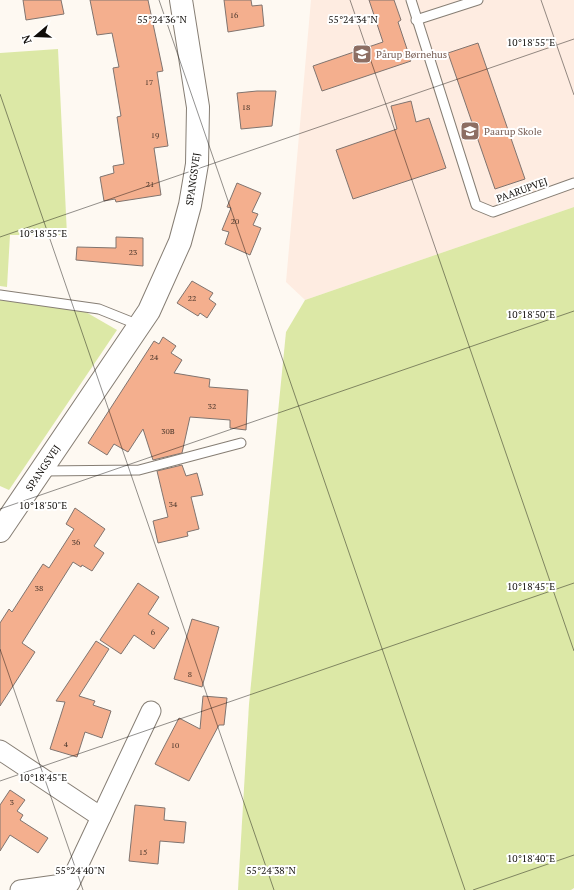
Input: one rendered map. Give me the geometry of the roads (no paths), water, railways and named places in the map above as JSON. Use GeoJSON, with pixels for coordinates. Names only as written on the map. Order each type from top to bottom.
{"type":"FeatureCollection","features":[{"type":"Feature","properties":{"kind":"street","name":"SPANGSVEJ"},"geometry":{"type":"LineString","coordinates":[[0,531],[156,298],[180,242],[190,204],[197,164],[198,108],[181,0]]}},
{"type":"Feature","properties":{"kind":"street"},"geometry":{"type":"LineString","coordinates":[[20,890],[70,883],[151,711]]}},
{"type":"Feature","properties":{"kind":"street"},"geometry":{"type":"LineString","coordinates":[[0,750],[101,817]]}},
{"type":"Feature","properties":{"kind":"lane","name":"PAARUPVEJ"},"geometry":{"type":"LineString","coordinates":[[411,0],[416,20],[476,205],[493,212],[574,183]]}},
{"type":"Feature","properties":{"kind":"lane"},"geometry":{"type":"LineString","coordinates":[[416,20],[478,0]]}},
{"type":"Feature","properties":{"kind":"lane"},"geometry":{"type":"LineString","coordinates":[[0,294],[100,310],[139,325]]}},
{"type":"Feature","properties":{"kind":"lane"},"geometry":{"type":"LineString","coordinates":[[41,471],[139,470],[241,443]]}},
{"type":"Feature","properties":{"kind":"place","name":"Pårup Børnehus"},"geometry":{"type":"Point","coordinates":[362,54]}},
{"type":"Feature","properties":{"kind":"place","name":"Paarup Skole"},"geometry":{"type":"Point","coordinates":[470,131]}}]}
